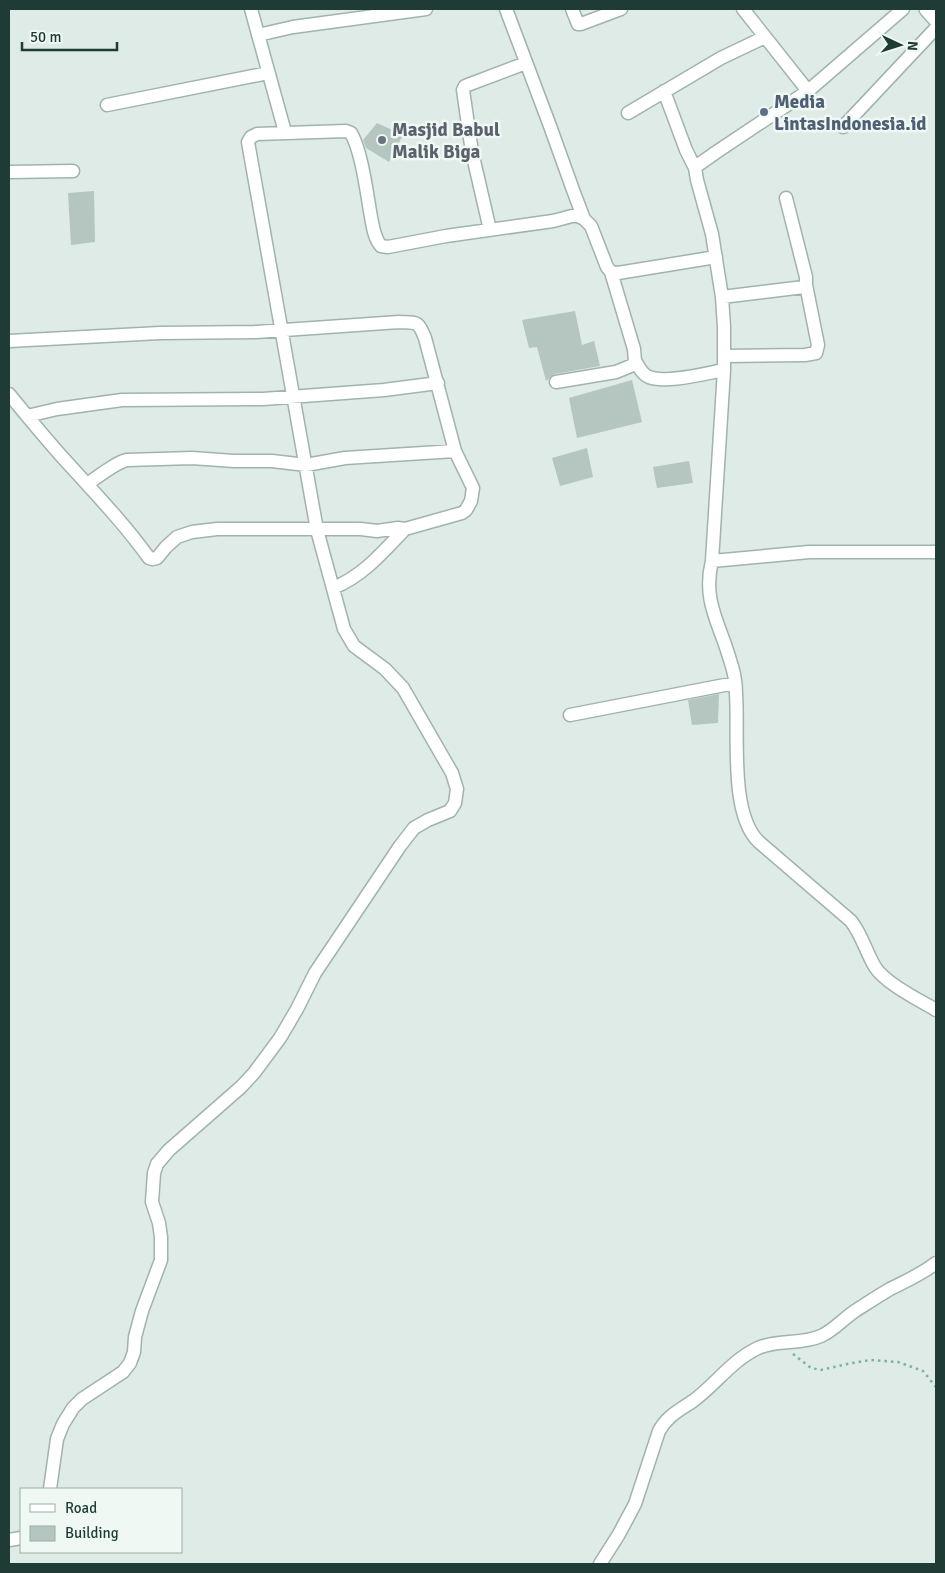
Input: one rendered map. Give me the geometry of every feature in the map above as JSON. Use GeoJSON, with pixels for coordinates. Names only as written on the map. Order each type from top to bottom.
{"type":"FeatureCollection","features":[{"type":"Feature","properties":{"kind":"main road"},"geometry":{"type":"LineString","coordinates":[[927,9],[936,19]]}},
{"type":"Feature","properties":{"kind":"street"},"geometry":{"type":"LineString","coordinates":[[251,9],[285,132]]}},
{"type":"Feature","properties":{"kind":"street"},"geometry":{"type":"LineString","coordinates":[[258,35],[294,27],[426,9]]}},
{"type":"Feature","properties":{"kind":"street"},"geometry":{"type":"LineString","coordinates":[[506,9],[584,219]]}},
{"type":"Feature","properties":{"kind":"street"},"geometry":{"type":"LineString","coordinates":[[572,9],[578,24],[581,24],[621,9]]}},
{"type":"Feature","properties":{"kind":"street"},"geometry":{"type":"LineString","coordinates":[[743,9],[808,91]]}},
{"type":"Feature","properties":{"kind":"street"},"geometry":{"type":"LineString","coordinates":[[695,168],[808,91],[903,9]]}},
{"type":"Feature","properties":{"kind":"street"},"geometry":{"type":"LineString","coordinates":[[843,127],[936,28]]}},
{"type":"Feature","properties":{"kind":"street"},"geometry":{"type":"LineString","coordinates":[[628,113],[721,58],[765,37]]}},
{"type":"Feature","properties":{"kind":"street"},"geometry":{"type":"LineString","coordinates":[[490,230],[472,152],[463,90],[465,86],[526,63]]}},
{"type":"Feature","properties":{"kind":"street"},"geometry":{"type":"LineString","coordinates":[[107,105],[268,73]]}},
{"type":"Feature","properties":{"kind":"street"},"geometry":{"type":"LineString","coordinates":[[664,91],[686,150],[695,168],[712,234],[722,297],[724,370],[712,561],[708,591],[712,609],[730,660],[735,683],[738,779],[742,806],[752,832],[759,842],[851,921],[859,932],[876,968],[884,977],[936,1010]]}},
{"type":"Feature","properties":{"kind":"street"},"geometry":{"type":"LineString","coordinates":[[50,1488],[57,1439],[63,1424],[73,1408],[82,1399],[123,1372],[130,1363],[134,1352],[142,1311],[161,1260],[159,1223],[152,1202],[154,1173],[157,1164],[169,1150],[241,1087],[254,1073],[280,1038],[315,974],[400,846],[414,828],[447,813],[454,807],[457,790],[452,773],[403,688],[385,669],[354,646],[344,629],[317,530],[248,142],[251,137],[257,134],[285,132],[346,131],[351,133],[360,162],[372,226],[377,242],[381,246],[388,247],[578,216],[591,226],[607,267],[611,272],[630,333],[635,361],[646,376],[655,379],[678,378],[724,370]]}},
{"type":"Feature","properties":{"kind":"street"},"geometry":{"type":"LineString","coordinates":[[9,172],[73,171]]}},
{"type":"Feature","properties":{"kind":"street"},"geometry":{"type":"LineString","coordinates":[[724,356],[805,356],[816,352],[818,346],[806,285],[806,276],[786,198]]}},
{"type":"Feature","properties":{"kind":"street"},"geometry":{"type":"LineString","coordinates":[[611,272],[716,257]]}},
{"type":"Feature","properties":{"kind":"street"},"geometry":{"type":"LineString","coordinates":[[722,297],[804,288],[806,285]]}},
{"type":"Feature","properties":{"kind":"street"},"geometry":{"type":"LineString","coordinates":[[9,341],[160,333],[281,331],[399,322],[417,323],[425,338],[455,451],[473,488],[472,497],[468,507],[462,513],[405,528],[377,531],[217,529],[192,532],[177,537],[166,546],[157,558],[152,559],[149,558],[135,538],[9,394]]}},
{"type":"Feature","properties":{"kind":"street"},"geometry":{"type":"LineString","coordinates":[[556,382],[616,372],[633,365],[635,361]]}},
{"type":"Feature","properties":{"kind":"street"},"geometry":{"type":"LineString","coordinates":[[28,416],[57,409],[122,400],[262,399],[384,390],[438,383]]}},
{"type":"Feature","properties":{"kind":"street"},"geometry":{"type":"LineString","coordinates":[[87,484],[122,461],[127,460],[192,458],[234,462],[272,461],[306,465],[345,458],[455,451]]}},
{"type":"Feature","properties":{"kind":"street"},"geometry":{"type":"LineString","coordinates":[[333,588],[344,584],[368,568],[405,528]]}},
{"type":"Feature","properties":{"kind":"street"},"geometry":{"type":"LineString","coordinates":[[712,561],[809,552],[936,552]]}},
{"type":"Feature","properties":{"kind":"street"},"geometry":{"type":"LineString","coordinates":[[570,716],[735,683]]}},
{"type":"Feature","properties":{"kind":"street"},"geometry":{"type":"LineString","coordinates":[[600,1564],[635,1504],[659,1431],[664,1422],[693,1401],[757,1348],[771,1344],[804,1341],[821,1336],[853,1312],[889,1290],[921,1274],[936,1263]]}},
{"type":"Feature","properties":{"kind":"path"},"geometry":{"type":"LineString","coordinates":[[771,1344],[794,1354],[811,1368],[821,1370],[870,1360],[898,1362],[923,1371],[936,1387]]}},
{"type":"Feature","properties":{"kind":"building","name":"Masjid Babul Malik Biga"},"geometry":{"type":"Polygon","coordinates":[[[377,123],[403,135],[389,162],[366,148],[363,140],[377,123]]]}},
{"type":"Feature","properties":{"kind":"building"},"geometry":{"type":"Polygon","coordinates":[[[94,191],[95,242],[71,245],[68,193],[94,191]]]}},
{"type":"Feature","properties":{"kind":"building"},"geometry":{"type":"Polygon","coordinates":[[[575,311],[582,345],[594,341],[600,366],[555,374],[546,381],[537,347],[529,348],[522,320],[575,311]]]}},
{"type":"Feature","properties":{"kind":"building"},"geometry":{"type":"Polygon","coordinates":[[[632,380],[642,422],[577,438],[569,398],[632,380]]]}},
{"type":"Feature","properties":{"kind":"building"},"geometry":{"type":"Polygon","coordinates":[[[587,448],[593,477],[560,486],[552,458],[587,448]]]}},
{"type":"Feature","properties":{"kind":"building"},"geometry":{"type":"Polygon","coordinates":[[[689,461],[693,483],[657,488],[653,467],[689,461]]]}},
{"type":"Feature","properties":{"kind":"building"},"geometry":{"type":"Polygon","coordinates":[[[719,694],[718,723],[692,725],[688,700],[719,694]]]}},
{"type":"Feature","properties":{"kind":"place","name":"Media LintasIndonesia.id"},"geometry":{"type":"Point","coordinates":[764,112]}},
{"type":"Feature","properties":{"kind":"place","name":"Masjid Babul Malik Biga"},"geometry":{"type":"Point","coordinates":[382,140]}}]}
